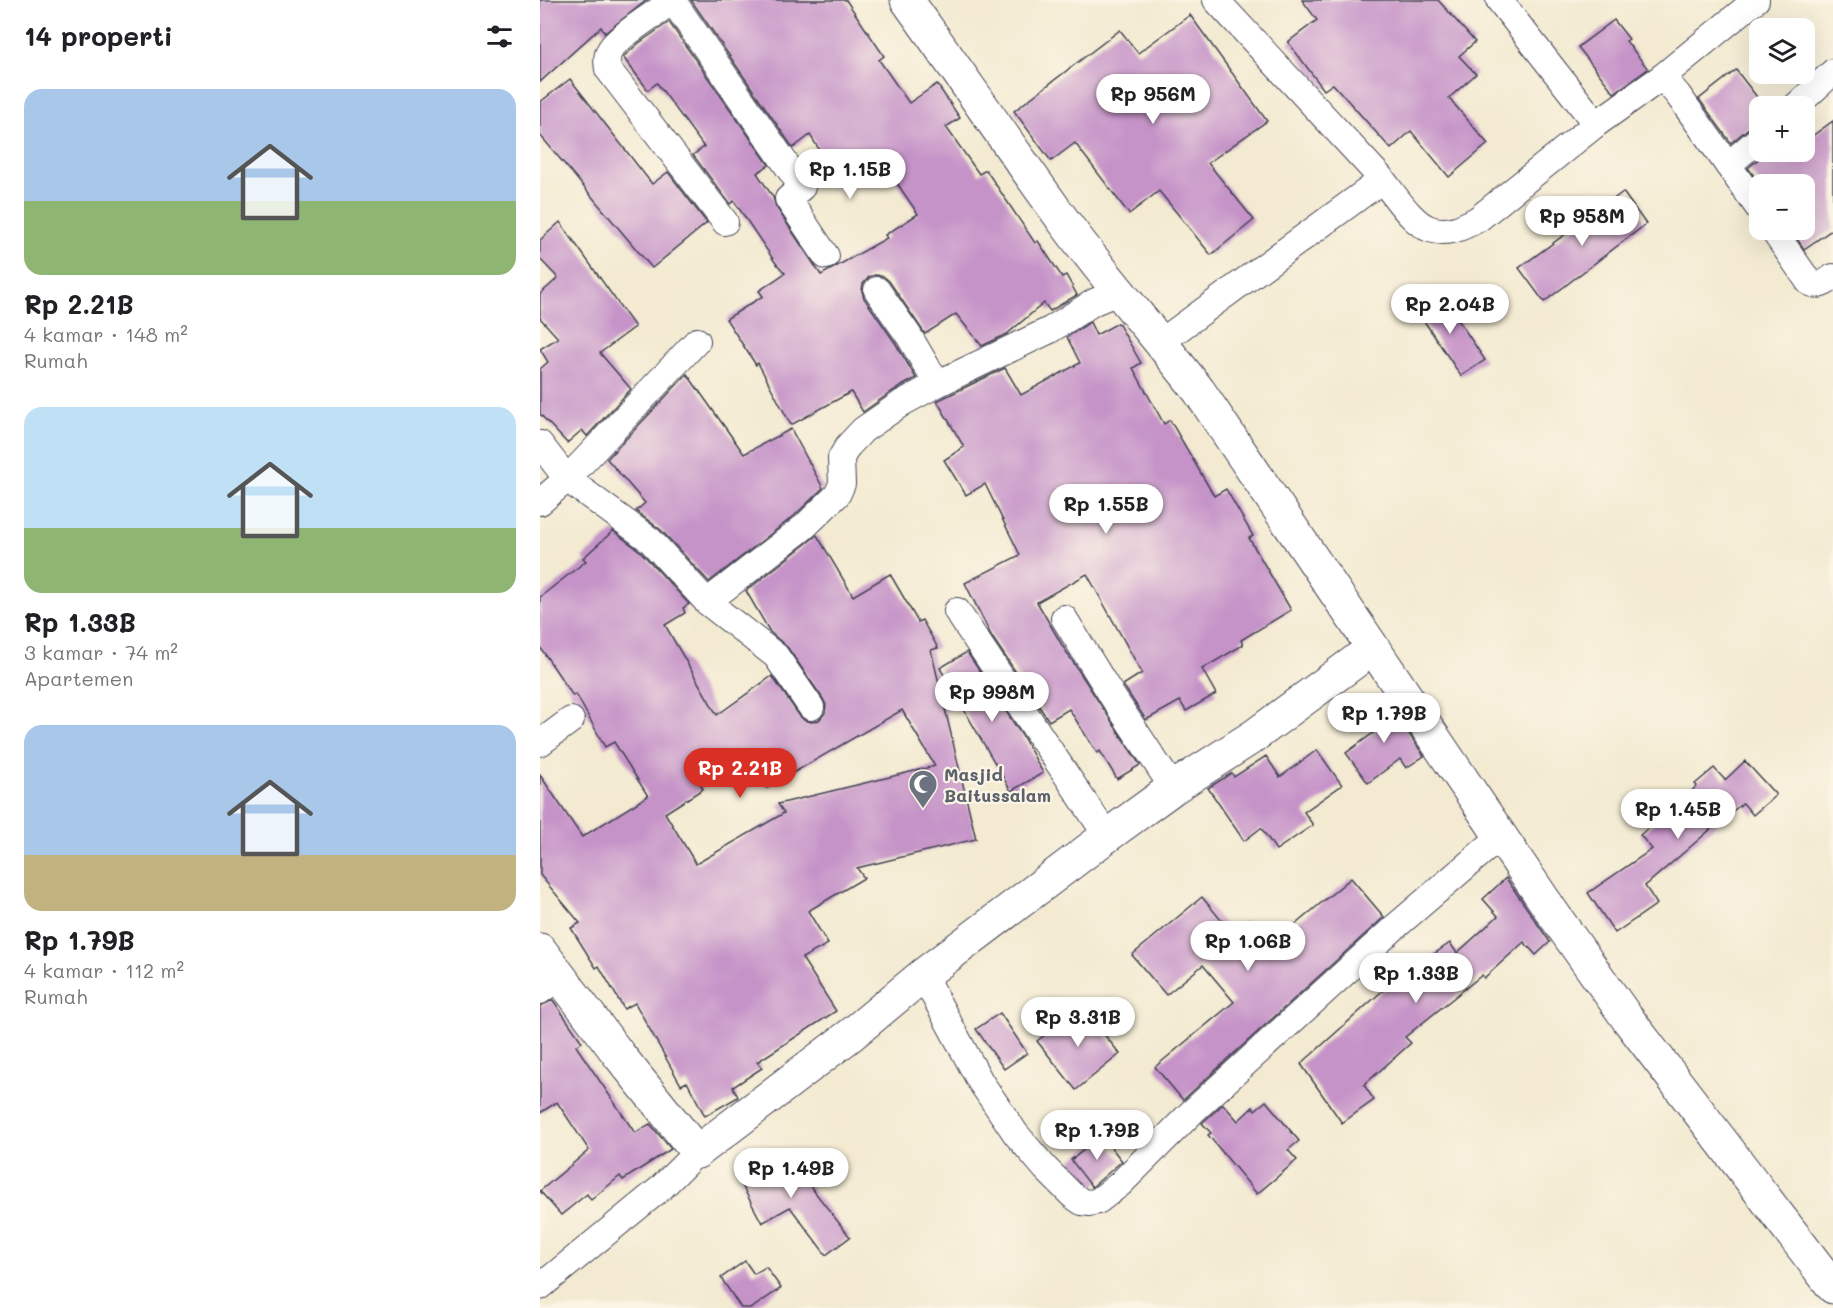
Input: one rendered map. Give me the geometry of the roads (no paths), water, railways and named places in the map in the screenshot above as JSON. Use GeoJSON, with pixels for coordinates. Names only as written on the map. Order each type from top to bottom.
{"type":"FeatureCollection","features":[{"type":"Feature","properties":{"kind":"street"},"geometry":{"type":"LineString","coordinates":[[725,222],[608,69],[610,49],[674,0],[802,187],[788,199],[826,256]]}},
{"type":"Feature","properties":{"kind":"street"},"geometry":{"type":"LineString","coordinates":[[907,0],[1066,224],[1199,391],[1372,649],[1627,1018],[1833,1287]]}},
{"type":"Feature","properties":{"kind":"street"},"geometry":{"type":"LineString","coordinates":[[1216,0],[1422,225],[1430,230],[1443,231],[1461,228],[1478,219],[1596,124],[1662,77],[1756,0]]}},
{"type":"Feature","properties":{"kind":"street"},"geometry":{"type":"LineString","coordinates":[[1499,0],[1596,124]]}},
{"type":"Feature","properties":{"kind":"street"},"geometry":{"type":"LineString","coordinates":[[1807,96],[1833,72]]}},
{"type":"Feature","properties":{"kind":"street"},"geometry":{"type":"LineString","coordinates":[[1662,77],[1678,95],[1749,195]]}},
{"type":"Feature","properties":{"kind":"street"},"geometry":{"type":"LineString","coordinates":[[1728,165],[1749,147]]}},
{"type":"Feature","properties":{"kind":"street"},"geometry":{"type":"LineString","coordinates":[[1161,342],[1382,180]]}},
{"type":"Feature","properties":{"kind":"street"},"geometry":{"type":"LineString","coordinates":[[1780,240],[1809,282],[1815,286],[1833,277]]}},
{"type":"Feature","properties":{"kind":"street"},"geometry":{"type":"LineString","coordinates":[[877,290],[909,336],[937,384]]}},
{"type":"Feature","properties":{"kind":"street"},"geometry":{"type":"LineString","coordinates":[[707,602],[804,526],[837,495],[842,484],[842,458],[848,446],[863,430],[902,403],[937,384],[1050,330],[1094,302],[1118,292]]}},
{"type":"Feature","properties":{"kind":"street"},"geometry":{"type":"LineString","coordinates":[[540,502],[567,479],[697,341]]}},
{"type":"Feature","properties":{"kind":"street"},"geometry":{"type":"LineString","coordinates":[[540,444],[567,479],[650,540],[707,602],[776,656],[812,707]]}},
{"type":"Feature","properties":{"kind":"street"},"geometry":{"type":"LineString","coordinates":[[957,611],[1107,836]]}},
{"type":"Feature","properties":{"kind":"street"},"geometry":{"type":"LineString","coordinates":[[1064,618],[1173,788]]}},
{"type":"Feature","properties":{"kind":"street"},"geometry":{"type":"LineString","coordinates":[[540,1287],[661,1188],[697,1152],[852,1034],[924,975],[1107,836],[1173,788],[1254,736],[1372,649]]}},
{"type":"Feature","properties":{"kind":"street"},"geometry":{"type":"LineString","coordinates":[[540,743],[571,720]]}},
{"type":"Feature","properties":{"kind":"street"},"geometry":{"type":"LineString","coordinates":[[924,975],[980,1081],[1016,1134],[1072,1195],[1082,1202],[1098,1201],[1120,1184],[1193,1111],[1386,935],[1501,836]]}},
{"type":"Feature","properties":{"kind":"street"},"geometry":{"type":"LineString","coordinates":[[540,950],[549,984],[697,1152]]}},
{"type":"Feature","properties":{"kind":"place","name":"Masjid Baitussalam"},"geometry":{"type":"Point","coordinates":[923,810]}}]}
